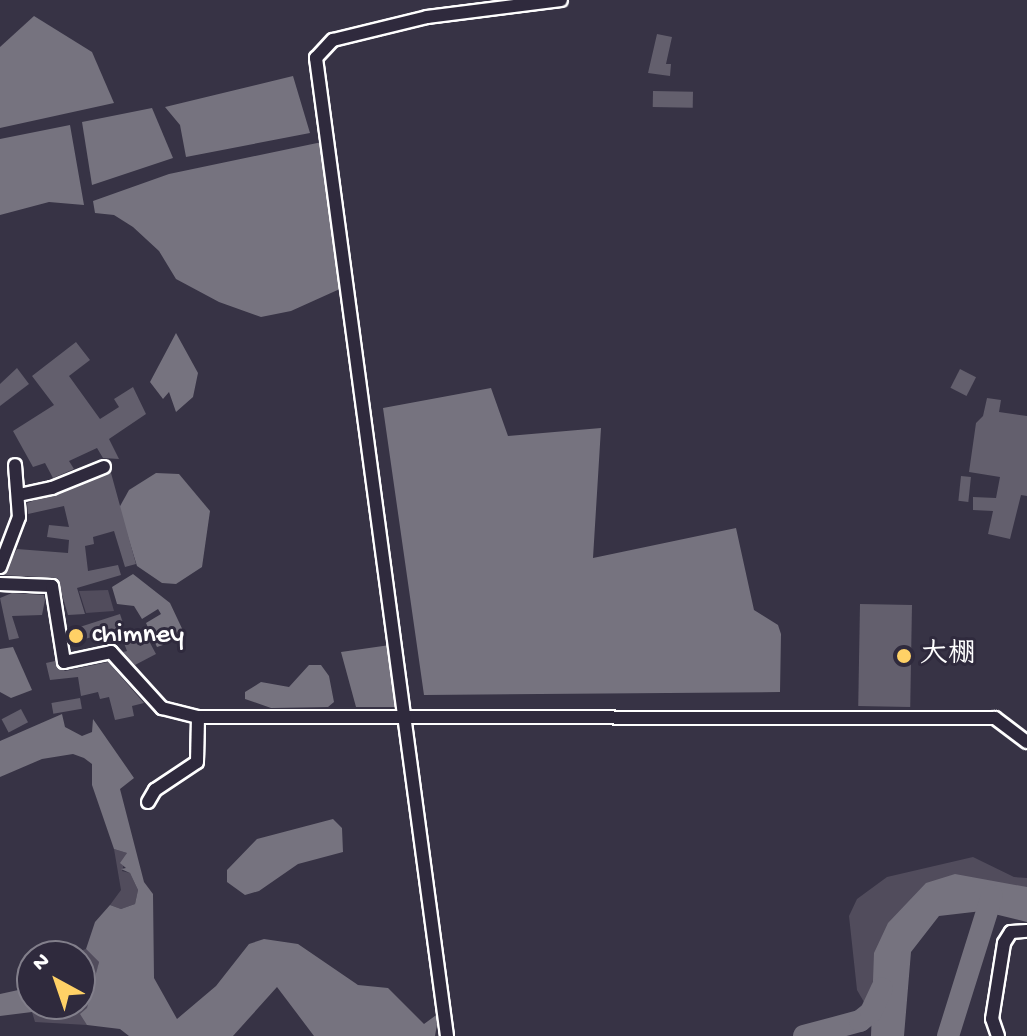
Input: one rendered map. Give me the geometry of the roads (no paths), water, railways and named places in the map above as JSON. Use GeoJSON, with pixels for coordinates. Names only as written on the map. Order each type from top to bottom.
{"type":"FeatureCollection","features":[{"type":"Feature","properties":{"kind":"street"},"geometry":{"type":"LineString","coordinates":[[447,1036],[316,58],[333,40],[427,17],[561,0]]}},
{"type":"Feature","properties":{"kind":"street"},"geometry":{"type":"LineString","coordinates":[[0,567],[16,530],[19,495],[15,465]]}},
{"type":"Feature","properties":{"kind":"street"},"geometry":{"type":"LineString","coordinates":[[19,495],[52,488],[104,467]]}},
{"type":"Feature","properties":{"kind":"street"},"geometry":{"type":"LineString","coordinates":[[0,584],[52,586],[64,662],[111,652],[162,708],[198,717],[995,718],[1027,742]]}},
{"type":"Feature","properties":{"kind":"street"},"geometry":{"type":"LineString","coordinates":[[148,802],[155,790],[197,762],[198,717]]}},
{"type":"Feature","properties":{"kind":"street"},"geometry":{"type":"LineString","coordinates":[[998,1036],[992,1019],[1004,943],[1011,932],[1027,931]]}},
{"type":"Feature","properties":{"kind":"waterway"},"geometry":{"type":"LineString","coordinates":[[948,1036],[992,896]]}},
{"type":"Feature","properties":{"kind":"waterway"},"geometry":{"type":"LineString","coordinates":[[804,1036],[860,1021],[871,1012],[882,988]]}},
{"type":"Feature","properties":{"kind":"place","name":"chimney"},"geometry":{"type":"Point","coordinates":[76,636]}},
{"type":"Feature","properties":{"kind":"place","name":"大棚"},"geometry":{"type":"Point","coordinates":[904,656]}}]}
